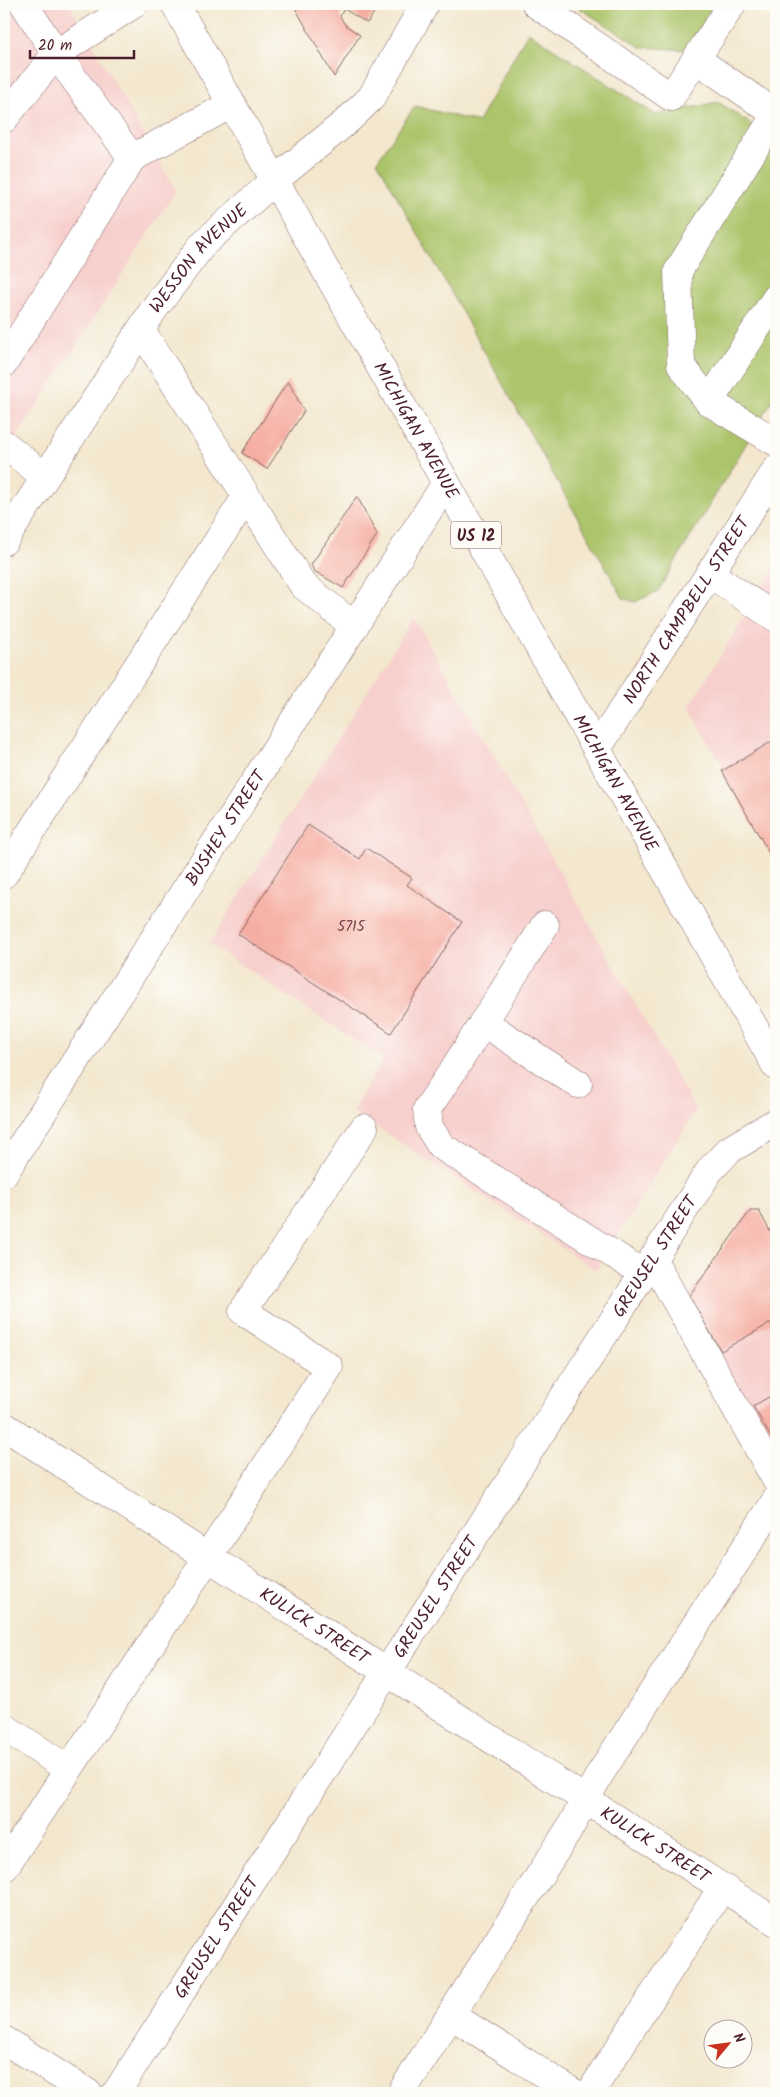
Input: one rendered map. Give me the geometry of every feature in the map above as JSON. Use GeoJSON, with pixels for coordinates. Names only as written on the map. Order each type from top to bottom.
{"type":"FeatureCollection","features":[{"type":"Feature","properties":{"kind":"street"},"geometry":{"type":"LineString","coordinates":[[24,4],[56,54],[132,158]]}},
{"type":"Feature","properties":{"kind":"street"},"geometry":{"type":"LineString","coordinates":[[4,117],[56,54],[134,4]]}},
{"type":"Feature","properties":{"kind":"street","name":"MICHIGAN AVENUE"},"geometry":{"type":"LineString","coordinates":[[175,4],[776,1066]]}},
{"type":"Feature","properties":{"kind":"street","name":"WESSON AVENUE"},"geometry":{"type":"LineString","coordinates":[[4,541],[154,309],[203,244],[275,180],[347,121],[371,98],[425,4]]}},
{"type":"Feature","properties":{"kind":"street"},"geometry":{"type":"LineString","coordinates":[[536,4],[671,98],[732,4]]}},
{"type":"Feature","properties":{"kind":"street"},"geometry":{"type":"LineString","coordinates":[[696,59],[776,114],[678,271],[681,365],[709,402],[776,442]]}},
{"type":"Feature","properties":{"kind":"street"},"geometry":{"type":"LineString","coordinates":[[4,363],[132,158],[232,104]]}},
{"type":"Feature","properties":{"kind":"street"},"geometry":{"type":"LineString","coordinates":[[709,402],[776,298]]}},
{"type":"Feature","properties":{"kind":"street"},"geometry":{"type":"LineString","coordinates":[[140,330],[303,585],[354,626]]}},
{"type":"Feature","properties":{"kind":"street"},"geometry":{"type":"LineString","coordinates":[[4,444],[45,477]]}},
{"type":"Feature","properties":{"kind":"street","name":"NORTH CAMPBELL STREET"},"geometry":{"type":"LineString","coordinates":[[597,750],[776,470]]}},
{"type":"Feature","properties":{"kind":"street","name":"BUSHEY STREET"},"geometry":{"type":"LineString","coordinates":[[4,1173],[446,483]]}},
{"type":"Feature","properties":{"kind":"street"},"geometry":{"type":"LineString","coordinates":[[4,874],[246,497]]}},
{"type":"Feature","properties":{"kind":"street"},"geometry":{"type":"LineString","coordinates":[[710,574],[776,618]]}},
{"type":"Feature","properties":{"kind":"street"},"geometry":{"type":"LineString","coordinates":[[545,925],[427,1109],[429,1127],[441,1146],[648,1267],[776,1480]]}},
{"type":"Feature","properties":{"kind":"street"},"geometry":{"type":"LineString","coordinates":[[483,1022],[578,1084]]}},
{"type":"Feature","properties":{"kind":"street","name":"GREUSEL STREET"},"geometry":{"type":"LineString","coordinates":[[116,2093],[710,1170],[729,1150],[776,1122]]}},
{"type":"Feature","properties":{"kind":"street"},"geometry":{"type":"LineString","coordinates":[[4,1868],[330,1367],[243,1311],[364,1128]]}},
{"type":"Feature","properties":{"kind":"street","name":"KULICK STREET"},"geometry":{"type":"LineString","coordinates":[[4,1426],[776,1922]]}},
{"type":"Feature","properties":{"kind":"street"},"geometry":{"type":"LineString","coordinates":[[401,2093],[568,1831],[600,1774],[776,1500]]}},
{"type":"Feature","properties":{"kind":"street"},"geometry":{"type":"LineString","coordinates":[[4,1727],[68,1769]]}},
{"type":"Feature","properties":{"kind":"street"},"geometry":{"type":"LineString","coordinates":[[590,2093],[722,1888]]}},
{"type":"Feature","properties":{"kind":"street"},"geometry":{"type":"LineString","coordinates":[[451,2015],[574,2093]]}},
{"type":"Feature","properties":{"kind":"street"},"geometry":{"type":"LineString","coordinates":[[4,2040],[88,2093]]}},
{"type":"Feature","properties":{"kind":"shaded area"},"geometry":{"type":"Polygon","coordinates":[[[4,4],[69,4],[176,191],[4,457],[4,4]]]}},
{"type":"Feature","properties":{"kind":"shaded area"},"geometry":{"type":"Polygon","coordinates":[[[776,565],[776,861],[689,707],[776,565]]]}},
{"type":"Feature","properties":{"kind":"shaded area"},"geometry":{"type":"Polygon","coordinates":[[[414,617],[696,1110],[596,1270],[352,1111],[383,1059],[209,944],[414,617]]]}},
{"type":"Feature","properties":{"kind":"shaded area"},"geometry":{"type":"Polygon","coordinates":[[[752,1205],[776,1246],[776,1457],[687,1303],[752,1205]]]}},
{"type":"Feature","properties":{"kind":"green space"},"geometry":{"type":"Polygon","coordinates":[[[573,4],[717,4],[686,50],[641,47],[573,4]]]}},
{"type":"Feature","properties":{"kind":"green space"},"geometry":{"type":"Polygon","coordinates":[[[528,32],[656,115],[718,102],[776,141],[776,394],[658,591],[635,602],[623,598],[377,161],[415,106],[478,122],[528,32]]]}},
{"type":"Feature","properties":{"kind":"building"},"geometry":{"type":"Polygon","coordinates":[[[293,4],[380,4],[367,23],[344,9],[340,16],[345,25],[360,35],[334,77],[293,4]]]}},
{"type":"Feature","properties":{"kind":"building"},"geometry":{"type":"Polygon","coordinates":[[[288,381],[304,411],[267,469],[242,453],[288,381]]]}},
{"type":"Feature","properties":{"kind":"building"},"geometry":{"type":"Polygon","coordinates":[[[357,496],[377,535],[343,588],[314,571],[311,565],[357,496]]]}},
{"type":"Feature","properties":{"kind":"building"},"geometry":{"type":"Polygon","coordinates":[[[776,739],[776,865],[722,771],[776,739]]]}},
{"type":"Feature","properties":{"kind":"building"},"geometry":{"type":"Polygon","coordinates":[[[308,825],[360,859],[366,848],[412,878],[407,885],[462,922],[391,1033],[238,934],[308,825]]]}},
{"type":"Feature","properties":{"kind":"building"},"geometry":{"type":"Polygon","coordinates":[[[750,1211],[759,1211],[776,1242],[776,1320],[721,1351],[689,1296],[750,1211]]]}},
{"type":"Feature","properties":{"kind":"building"},"geometry":{"type":"Polygon","coordinates":[[[776,1393],[776,1446],[753,1406],[776,1393]]]}}]}
